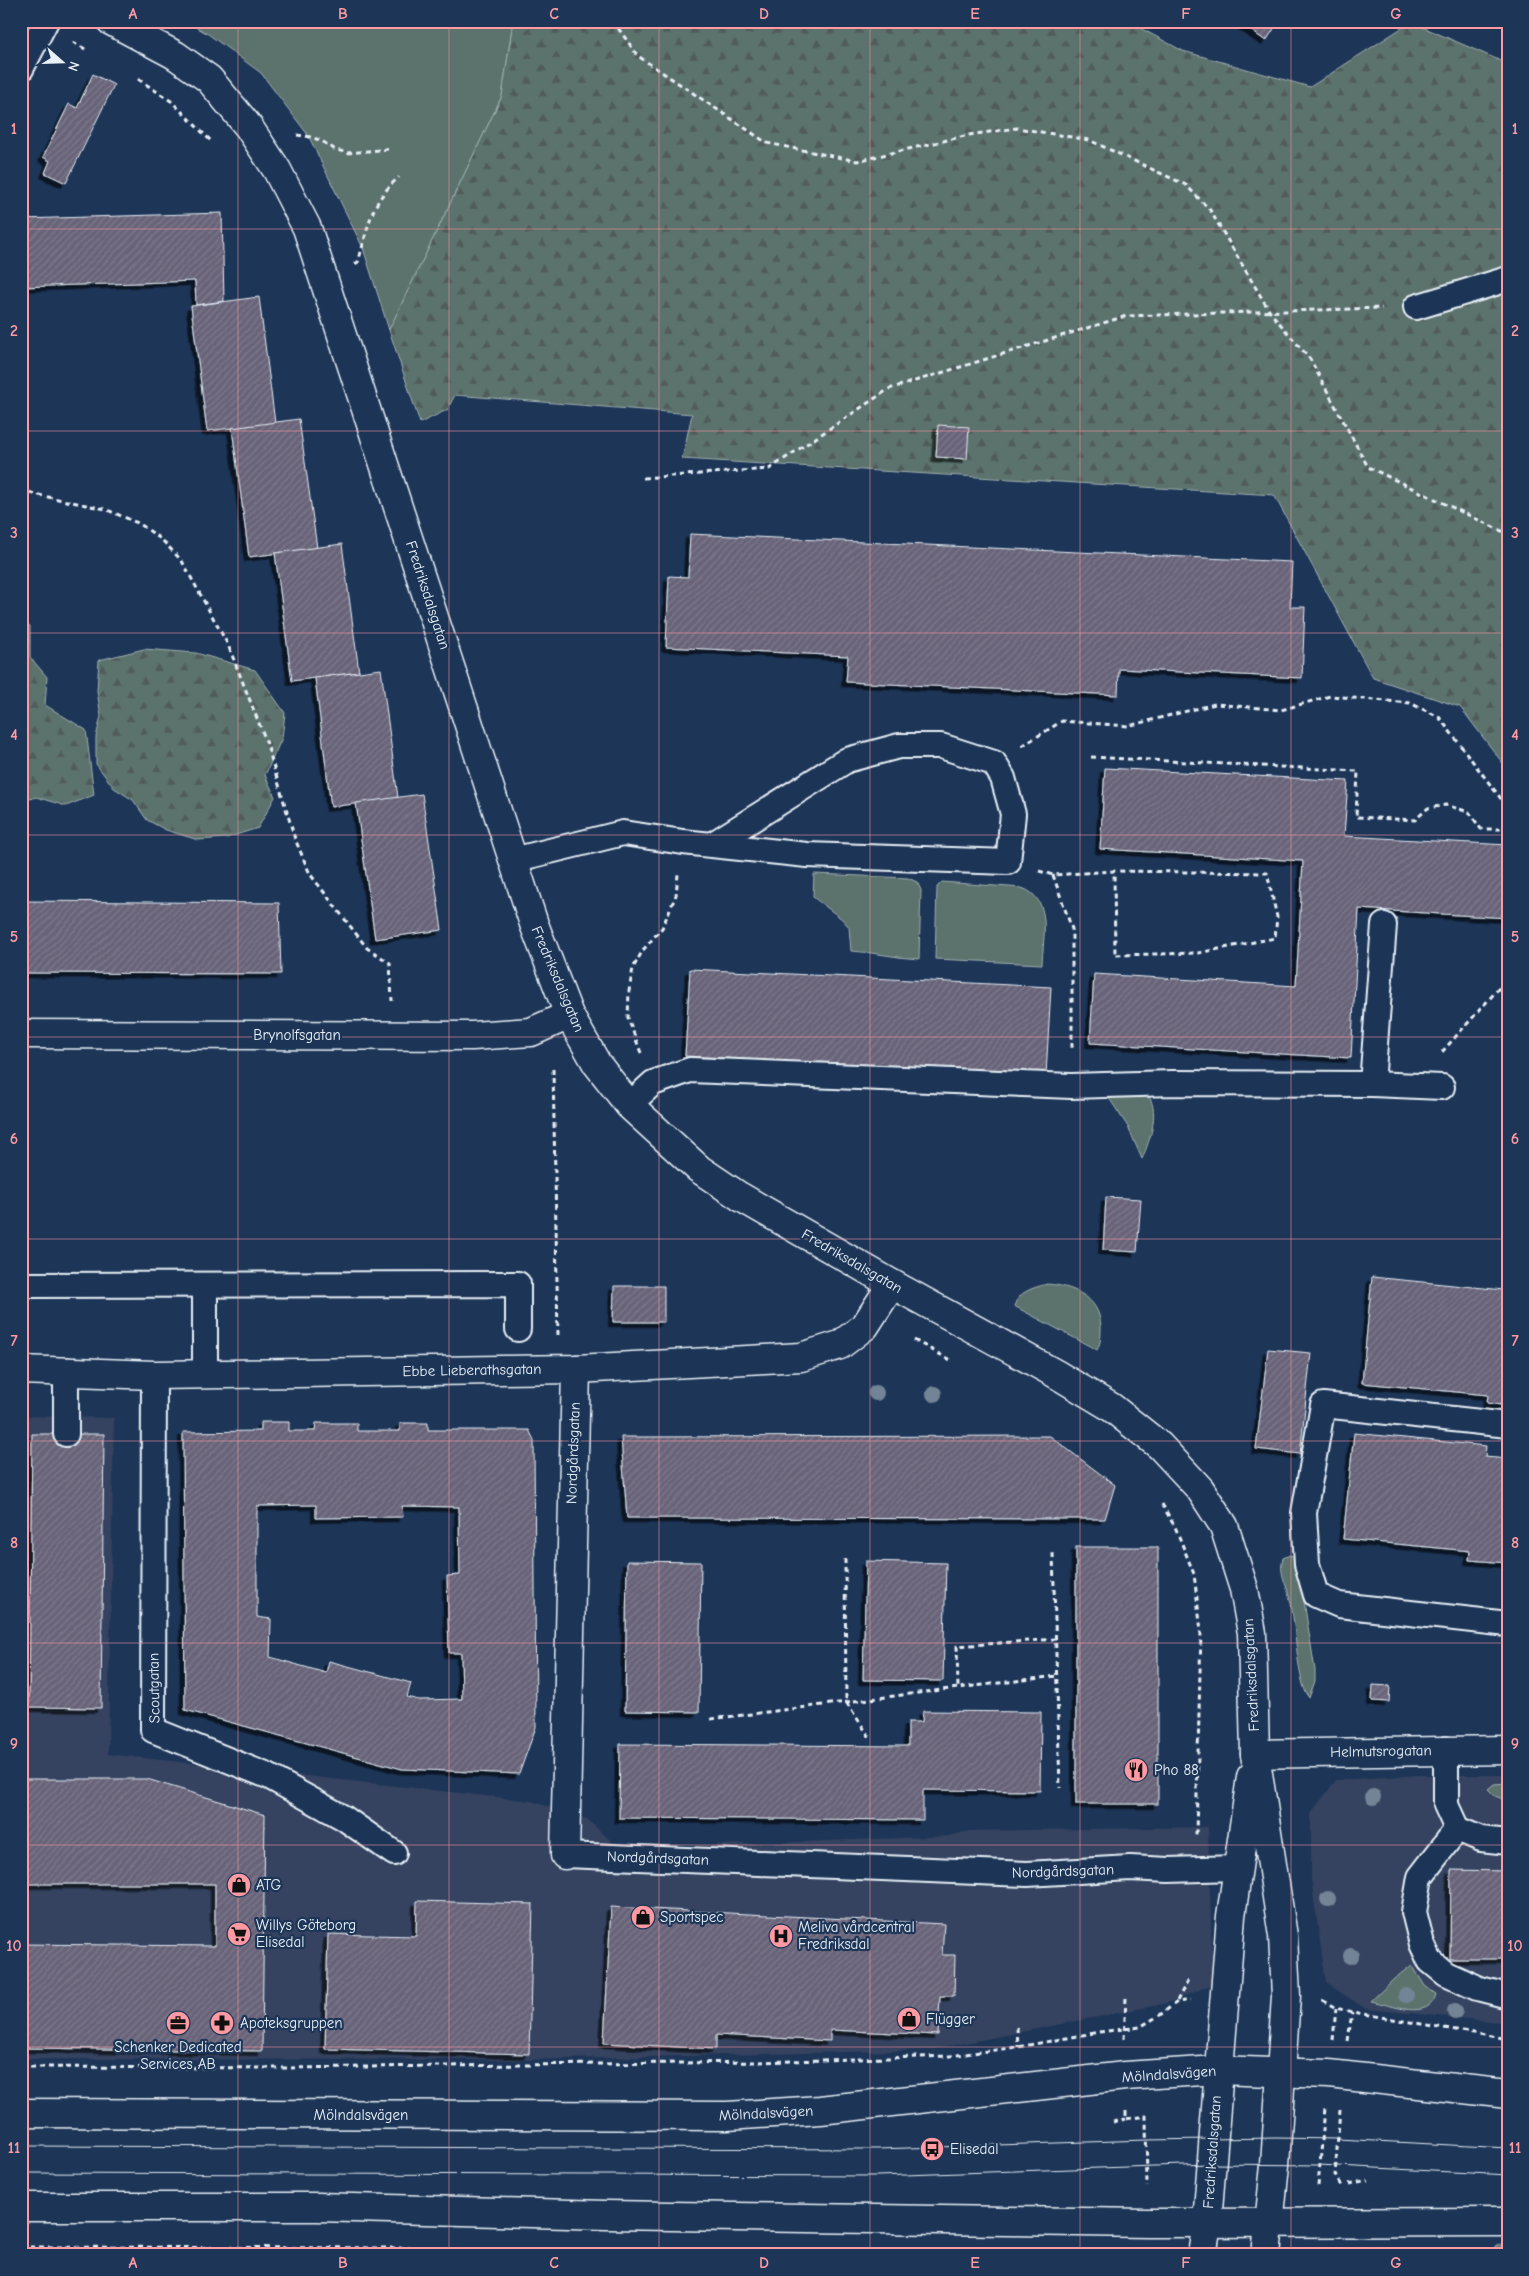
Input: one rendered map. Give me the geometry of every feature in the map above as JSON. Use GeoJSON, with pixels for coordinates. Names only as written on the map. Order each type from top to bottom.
{"type":"FeatureCollection","features":[{"type":"Feature","properties":{"kind":"street","name":"Fredriksdalsgatan"},"geometry":{"type":"LineString","coordinates":[[111,21],[175,55],[209,79],[248,126],[277,170],[307,228],[534,924],[569,1014],[597,1064],[629,1105],[699,1169],[739,1196],[892,1284],[1056,1374],[1111,1407],[1160,1446],[1200,1489],[1224,1526],[1244,1589],[1252,1633],[1254,1754],[1281,1915],[1286,1996],[1266,2255]]}},
{"type":"Feature","properties":{"kind":"street","name":"Brynolfsgatan"},"geometry":{"type":"LineString","coordinates":[[21,1034],[472,1036],[531,1032],[569,1014]]}},
{"type":"Feature","properties":{"kind":"street","name":"Ebbe Lieberathsgatan"},"geometry":{"type":"LineString","coordinates":[[21,1370],[66,1370],[154,1375],[576,1369],[801,1357],[840,1345],[865,1326],[892,1284]]}},
{"type":"Feature","properties":{"kind":"street","name":"Nordgårdsgatan"},"geometry":{"type":"LineString","coordinates":[[565,1855],[565,1771],[576,1369]]}},
{"type":"Feature","properties":{"kind":"street","name":"Helmutsrogatan"},"geometry":{"type":"LineString","coordinates":[[1254,1754],[1446,1749],[1508,1750]]}},
{"type":"Feature","properties":{"kind":"street","name":"Fredriksdalsgatan"},"geometry":{"type":"LineString","coordinates":[[1202,2255],[1207,2222],[1224,1994],[1237,1868],[1254,1754]]}},
{"type":"Feature","properties":{"kind":"street","name":"Mölndalsvägen"},"geometry":{"type":"LineString","coordinates":[[21,2113],[727,2116],[820,2110],[1125,2076],[1218,2070],[1329,2074],[1508,2094]]}},
{"type":"Feature","properties":{"kind":"street"},"geometry":{"type":"LineString","coordinates":[[21,2207],[317,2207],[606,2215],[1148,2222],[1508,2222]]}},
{"type":"Feature","properties":{"kind":"lane"},"geometry":{"type":"LineString","coordinates":[[21,69],[44,24]]}},
{"type":"Feature","properties":{"kind":"lane"},"geometry":{"type":"LineString","coordinates":[[1416,307],[1508,280]]}},
{"type":"Feature","properties":{"kind":"lane"},"geometry":{"type":"LineString","coordinates":[[513,860],[622,833],[683,842],[807,855],[1008,862],[1013,814],[1003,778],[994,763],[941,746],[899,746],[847,760],[713,844]]}},
{"type":"Feature","properties":{"kind":"lane"},"geometry":{"type":"LineString","coordinates":[[1372,1084],[1384,925]]}},
{"type":"Feature","properties":{"kind":"lane"},"geometry":{"type":"LineString","coordinates":[[629,1105],[653,1083],[690,1070],[1071,1086],[1172,1083],[1372,1084],[1442,1088]]}},
{"type":"Feature","properties":{"kind":"lane"},"geometry":{"type":"LineString","coordinates":[[21,1285],[518,1284],[518,1329]]}},
{"type":"Feature","properties":{"kind":"lane"},"geometry":{"type":"LineString","coordinates":[[205,1285],[205,1373]]}},
{"type":"Feature","properties":{"kind":"lane"},"geometry":{"type":"LineString","coordinates":[[66,1370],[66,1434]]}},
{"type":"Feature","properties":{"kind":"lane","name":"Scoutgatan"},"geometry":{"type":"LineString","coordinates":[[154,1375],[153,1730],[268,1776],[344,1818],[394,1853]]}},
{"type":"Feature","properties":{"kind":"lane"},"geometry":{"type":"LineString","coordinates":[[1508,1426],[1323,1406],[1304,1513],[1307,1564],[1316,1595],[1338,1606],[1508,1624]]}},
{"type":"Feature","properties":{"kind":"lane"},"geometry":{"type":"LineString","coordinates":[[1446,1749],[1446,1805],[1457,1829],[1481,1839],[1508,1842]]}},
{"type":"Feature","properties":{"kind":"lane"},"geometry":{"type":"LineString","coordinates":[[1457,1829],[1420,1877],[1414,1912],[1422,1944],[1430,1961],[1446,1974],[1477,1988],[1508,1996]]}},
{"type":"Feature","properties":{"kind":"lane","name":"Nordgårdsgatan"},"geometry":{"type":"LineString","coordinates":[[565,1855],[1027,1874],[1130,1868],[1237,1868]]}},
{"type":"Feature","properties":{"kind":"path"},"geometry":{"type":"LineString","coordinates":[[613,21],[638,56],[767,144],[857,161],[969,136],[1016,128],[1089,140],[1186,185],[1210,210],[1270,312],[1310,358],[1368,467],[1508,534]]}},
{"type":"Feature","properties":{"kind":"path"},"geometry":{"type":"LineString","coordinates":[[44,24],[91,52]]}},
{"type":"Feature","properties":{"kind":"path"},"geometry":{"type":"LineString","coordinates":[[133,75],[171,101],[215,145]]}},
{"type":"Feature","properties":{"kind":"path"},"geometry":{"type":"LineString","coordinates":[[293,135],[311,136],[334,149],[347,153],[390,149]]}},
{"type":"Feature","properties":{"kind":"path"},"geometry":{"type":"LineString","coordinates":[[351,268],[358,262],[376,203],[385,190],[399,177]]}},
{"type":"Feature","properties":{"kind":"path"},"geometry":{"type":"LineString","coordinates":[[643,478],[769,469],[888,389],[1126,316],[1416,307]]}},
{"type":"Feature","properties":{"kind":"path"},"geometry":{"type":"LineString","coordinates":[[21,489],[34,494],[105,509],[140,524],[162,540],[182,561],[228,645],[266,741],[295,839],[310,874],[367,948],[390,963],[392,1002]]}},
{"type":"Feature","properties":{"kind":"path"},"geometry":{"type":"LineString","coordinates":[[994,763],[1062,721],[1128,726],[1215,704],[1281,710],[1330,696],[1410,703],[1439,717],[1508,808]]}},
{"type":"Feature","properties":{"kind":"path"},"geometry":{"type":"LineString","coordinates":[[1091,757],[1358,771],[1356,817],[1415,820],[1428,808],[1446,805],[1470,812],[1482,829],[1508,829]]}},
{"type":"Feature","properties":{"kind":"path"},"geometry":{"type":"LineString","coordinates":[[653,1083],[628,1018],[629,991],[633,968],[644,950],[662,928],[676,895],[683,842]]}},
{"type":"Feature","properties":{"kind":"path"},"geometry":{"type":"LineString","coordinates":[[1008,862],[1053,875],[1114,872],[1266,873],[1277,917],[1275,938],[1198,954],[1115,955],[1114,872]]}},
{"type":"Feature","properties":{"kind":"path"},"geometry":{"type":"LineString","coordinates":[[1053,875],[1072,929],[1071,1086]]}},
{"type":"Feature","properties":{"kind":"path"},"geometry":{"type":"LineString","coordinates":[[1411,1086],[1508,978]]}},
{"type":"Feature","properties":{"kind":"path"},"geometry":{"type":"LineString","coordinates":[[552,1069],[558,1336]]}},
{"type":"Feature","properties":{"kind":"path"},"geometry":{"type":"LineString","coordinates":[[873,1314],[934,1352],[959,1364]]}},
{"type":"Feature","properties":{"kind":"path"},"geometry":{"type":"LineString","coordinates":[[1159,1497],[1176,1529],[1194,1574],[1201,1631],[1195,1869]]}},
{"type":"Feature","properties":{"kind":"path"},"geometry":{"type":"LineString","coordinates":[[1054,1553],[1060,1788]]}},
{"type":"Feature","properties":{"kind":"path"},"geometry":{"type":"LineString","coordinates":[[845,1559],[846,1702],[871,1739]]}},
{"type":"Feature","properties":{"kind":"path"},"geometry":{"type":"LineString","coordinates":[[958,1688],[957,1646],[1056,1639]]}},
{"type":"Feature","properties":{"kind":"path"},"geometry":{"type":"LineString","coordinates":[[711,1720],[1057,1676]]}},
{"type":"Feature","properties":{"kind":"path"},"geometry":{"type":"LineString","coordinates":[[21,2067],[286,2068],[758,2062],[950,2056],[1140,2027],[1177,2002],[1189,1978],[1190,1971]]}},
{"type":"Feature","properties":{"kind":"path"},"geometry":{"type":"LineString","coordinates":[[1177,2002],[1224,1994]]}},
{"type":"Feature","properties":{"kind":"path"},"geometry":{"type":"LineString","coordinates":[[1286,1996],[1316,1996],[1336,2008],[1508,2039]]}},
{"type":"Feature","properties":{"kind":"path"},"geometry":{"type":"LineString","coordinates":[[1126,1998],[1124,2029],[1126,2119]]}},
{"type":"Feature","properties":{"kind":"path"},"geometry":{"type":"LineString","coordinates":[[1322,2222],[1317,2193],[1336,2008]]}},
{"type":"Feature","properties":{"kind":"path"},"geometry":{"type":"LineString","coordinates":[[1017,2027],[1018,2047]]}},
{"type":"Feature","properties":{"kind":"path"},"geometry":{"type":"LineString","coordinates":[[1113,2122],[1146,2116],[1148,2222]]}},
{"type":"Feature","properties":{"kind":"path"},"geometry":{"type":"LineString","coordinates":[[1341,2186],[1368,2180]]}},
{"type":"Feature","properties":{"kind":"path"},"geometry":{"type":"LineString","coordinates":[[21,2247],[418,2248]]}},
{"type":"Feature","properties":{"kind":"path"},"geometry":{"type":"LineString","coordinates":[[527,2251],[595,2255]]}},
{"type":"Feature","properties":{"kind":"shaded area"},"geometry":{"type":"Polygon","coordinates":[[[21,1416],[114,1418],[108,1754],[531,1801],[587,1819],[620,1849],[949,1836],[969,1831],[1208,1827],[1213,1984],[1168,2003],[930,2050],[520,2060],[21,2059],[21,1416]]]}},
{"type":"Feature","properties":{"kind":"shaded area"},"geometry":{"type":"Polygon","coordinates":[[[1419,1775],[1508,1775],[1508,2023],[1366,2009],[1326,1983],[1311,1879],[1311,1813],[1336,1780],[1419,1775]]]}},
{"type":"Feature","properties":{"kind":"green space"},"geometry":{"type":"Polygon","coordinates":[[[186,21],[513,21],[502,96],[389,330],[363,248],[308,135],[261,73],[208,34],[186,21]]]}},
{"type":"Feature","properties":{"kind":"green space"},"geometry":{"type":"Polygon","coordinates":[[[513,21],[1127,21],[1183,51],[1310,87],[1411,22],[1508,64],[1508,770],[1460,707],[1373,678],[1274,495],[682,459],[692,414],[455,395],[447,410],[420,423],[389,330],[502,96],[513,21]]]}},
{"type":"Feature","properties":{"kind":"green space"},"geometry":{"type":"Polygon","coordinates":[[[21,620],[30,626],[30,657],[47,677],[45,705],[86,730],[94,795],[66,806],[36,797],[21,802],[21,620]]]}},
{"type":"Feature","properties":{"kind":"green space"},"geometry":{"type":"Polygon","coordinates":[[[144,649],[196,653],[255,670],[285,713],[282,738],[265,775],[275,797],[258,828],[226,838],[198,840],[166,830],[147,820],[133,800],[114,788],[96,764],[96,737],[101,716],[97,691],[99,660],[144,649]]]}},
{"type":"Feature","properties":{"kind":"green space"},"geometry":{"type":"Polygon","coordinates":[[[814,874],[908,878],[917,882],[921,890],[919,959],[851,951],[849,927],[842,919],[813,897],[814,874]]]}},
{"type":"Feature","properties":{"kind":"green space"},"geometry":{"type":"Polygon","coordinates":[[[942,882],[1022,888],[1032,893],[1042,910],[1044,920],[1042,964],[935,959],[937,887],[942,882]]]}},
{"type":"Feature","properties":{"kind":"green space"},"geometry":{"type":"Polygon","coordinates":[[[1145,1092],[1150,1099],[1154,1115],[1151,1134],[1142,1159],[1128,1127],[1111,1101],[1104,1095],[1145,1092]]]}},
{"type":"Feature","properties":{"kind":"green space"},"geometry":{"type":"Polygon","coordinates":[[[1047,1284],[1066,1287],[1075,1291],[1083,1295],[1096,1308],[1101,1327],[1100,1342],[1097,1350],[1014,1306],[1023,1294],[1047,1284]]]}},
{"type":"Feature","properties":{"kind":"green space"},"geometry":{"type":"Polygon","coordinates":[[[1290,1555],[1294,1557],[1298,1564],[1315,1670],[1315,1681],[1309,1698],[1301,1678],[1292,1609],[1282,1573],[1283,1558],[1290,1555]]]}},
{"type":"Feature","properties":{"kind":"green space"},"geometry":{"type":"Polygon","coordinates":[[[1508,1783],[1508,1801],[1495,1796],[1488,1789],[1494,1784],[1508,1783]]]}},
{"type":"Feature","properties":{"kind":"green space"},"geometry":{"type":"Polygon","coordinates":[[[1412,1965],[1425,1986],[1436,1994],[1432,2003],[1418,2010],[1409,2010],[1371,2001],[1394,1979],[1412,1965]]]}},
{"type":"Feature","properties":{"kind":"green space"},"geometry":{"type":"Polygon","coordinates":[[[1496,2245],[1508,2245],[1508,2255],[1495,2255],[1496,2245]]]}},
{"type":"Feature","properties":{"kind":"building"},"geometry":{"type":"Polygon","coordinates":[[[1237,21],[1279,21],[1266,41],[1237,21]]]}},
{"type":"Feature","properties":{"kind":"building"},"geometry":{"type":"Polygon","coordinates":[[[93,74],[114,85],[66,183],[45,173],[50,161],[43,157],[69,104],[77,108],[93,74]]]}},
{"type":"Feature","properties":{"kind":"building"},"geometry":{"type":"Polygon","coordinates":[[[222,213],[224,301],[196,305],[195,281],[21,287],[21,219],[222,213]]]}},
{"type":"Feature","properties":{"kind":"building"},"geometry":{"type":"Polygon","coordinates":[[[259,297],[275,423],[207,431],[191,306],[259,297]]]}},
{"type":"Feature","properties":{"kind":"building"},"geometry":{"type":"Polygon","coordinates":[[[299,419],[317,548],[249,557],[232,428],[299,419]]]}},
{"type":"Feature","properties":{"kind":"building"},"geometry":{"type":"Polygon","coordinates":[[[938,425],[969,427],[967,459],[936,457],[938,425]]]}},
{"type":"Feature","properties":{"kind":"building"},"geometry":{"type":"Polygon","coordinates":[[[690,534],[1292,562],[1290,607],[1305,607],[1302,678],[1119,669],[1118,695],[846,682],[848,656],[666,647],[669,576],[688,577],[690,534]]]}},
{"type":"Feature","properties":{"kind":"building"},"geometry":{"type":"Polygon","coordinates":[[[342,544],[359,672],[292,681],[275,553],[342,544]]]}},
{"type":"Feature","properties":{"kind":"building"},"geometry":{"type":"Polygon","coordinates":[[[381,669],[398,798],[331,807],[315,678],[381,669]]]}},
{"type":"Feature","properties":{"kind":"building"},"geometry":{"type":"Polygon","coordinates":[[[1105,768],[1348,781],[1344,836],[1508,845],[1508,918],[1359,909],[1351,1058],[1090,1043],[1094,974],[1296,986],[1303,861],[1100,849],[1105,768]]]}},
{"type":"Feature","properties":{"kind":"building"},"geometry":{"type":"Polygon","coordinates":[[[422,794],[442,930],[375,939],[356,803],[422,794]]]}},
{"type":"Feature","properties":{"kind":"building"},"geometry":{"type":"Polygon","coordinates":[[[21,901],[279,903],[281,974],[21,973],[21,901]]]}},
{"type":"Feature","properties":{"kind":"building"},"geometry":{"type":"Polygon","coordinates":[[[690,969],[1051,987],[1046,1075],[685,1056],[690,969]]]}},
{"type":"Feature","properties":{"kind":"building"},"geometry":{"type":"Polygon","coordinates":[[[1106,1197],[1141,1199],[1137,1252],[1103,1250],[1106,1197]]]}},
{"type":"Feature","properties":{"kind":"building"},"geometry":{"type":"Polygon","coordinates":[[[1372,1277],[1504,1290],[1504,1301],[1508,1301],[1508,1406],[1487,1403],[1488,1395],[1362,1383],[1372,1277]]]}},
{"type":"Feature","properties":{"kind":"building"},"geometry":{"type":"Polygon","coordinates":[[[614,1286],[664,1286],[664,1322],[613,1322],[614,1286]]]}},
{"type":"Feature","properties":{"kind":"building"},"geometry":{"type":"Polygon","coordinates":[[[1268,1349],[1311,1353],[1300,1454],[1256,1449],[1268,1349]]]}},
{"type":"Feature","properties":{"kind":"building"},"geometry":{"type":"Polygon","coordinates":[[[261,1422],[289,1422],[289,1431],[315,1431],[316,1423],[357,1423],[357,1431],[400,1431],[400,1423],[428,1423],[428,1430],[529,1430],[534,1440],[536,1727],[519,1774],[402,1769],[185,1710],[183,1432],[261,1431],[261,1422]],[[316,1505],[257,1506],[257,1617],[271,1619],[270,1657],[326,1673],[329,1661],[411,1683],[407,1697],[419,1700],[462,1699],[461,1653],[449,1653],[447,1576],[460,1575],[459,1507],[402,1506],[403,1517],[316,1518],[316,1505]]]}},
{"type":"Feature","properties":{"kind":"building"},"geometry":{"type":"Polygon","coordinates":[[[1354,1433],[1486,1446],[1485,1457],[1508,1459],[1508,1563],[1469,1560],[1470,1551],[1343,1539],[1354,1433]]]}},
{"type":"Feature","properties":{"kind":"building"},"geometry":{"type":"Polygon","coordinates":[[[32,1434],[104,1434],[101,1708],[29,1707],[32,1434]]]}},
{"type":"Feature","properties":{"kind":"building"},"geometry":{"type":"Polygon","coordinates":[[[1050,1436],[1115,1485],[1105,1519],[627,1518],[621,1437],[1050,1436]]]}},
{"type":"Feature","properties":{"kind":"building"},"geometry":{"type":"Polygon","coordinates":[[[1076,1547],[1158,1547],[1158,1804],[1076,1804],[1076,1547]]]}},
{"type":"Feature","properties":{"kind":"building"},"geometry":{"type":"Polygon","coordinates":[[[627,1561],[701,1562],[699,1712],[625,1711],[627,1561]]]}},
{"type":"Feature","properties":{"kind":"building"},"geometry":{"type":"Polygon","coordinates":[[[866,1561],[946,1563],[943,1681],[863,1680],[866,1561]]]}},
{"type":"Feature","properties":{"kind":"building"},"geometry":{"type":"Polygon","coordinates":[[[1373,1685],[1390,1686],[1389,1702],[1372,1701],[1373,1685]]]}},
{"type":"Feature","properties":{"kind":"building"},"geometry":{"type":"Polygon","coordinates":[[[923,1711],[1041,1712],[1040,1791],[923,1790],[923,1820],[619,1818],[620,1744],[908,1746],[908,1722],[922,1722],[923,1711]]]}},
{"type":"Feature","properties":{"kind":"building"},"geometry":{"type":"Polygon","coordinates":[[[21,1779],[147,1779],[265,1815],[262,2051],[21,2048],[21,1944],[215,1946],[215,1884],[21,1884],[21,1779]]]}},
{"type":"Feature","properties":{"kind":"building"},"geometry":{"type":"Polygon","coordinates":[[[1451,1870],[1508,1871],[1508,1959],[1450,1959],[1451,1870]]]}},
{"type":"Feature","properties":{"kind":"building"},"geometry":{"type":"Polygon","coordinates":[[[417,1901],[533,1904],[529,2054],[325,2049],[328,1934],[416,1936],[417,1901]]]}},
{"type":"Feature","properties":{"kind":"building"},"geometry":{"type":"Polygon","coordinates":[[[611,1907],[944,1924],[942,1955],[955,1955],[954,1996],[940,1996],[938,2035],[830,2030],[830,2041],[716,2035],[716,2049],[604,2043],[611,1907]]]}},
{"type":"Feature","properties":{"kind":"tram line"},"geometry":{"type":"LineString","coordinates":[[21,2146],[878,2149],[1146,2140],[1276,2138],[1337,2139],[1508,2148]]}},
{"type":"Feature","properties":{"kind":"tram line"},"geometry":{"type":"LineString","coordinates":[[21,2173],[878,2176],[1210,2164],[1319,2165],[1508,2175]]}},
{"type":"Feature","properties":{"kind":"place","name":"Pho 88"},"geometry":{"type":"Point","coordinates":[1136,1770]}},
{"type":"Feature","properties":{"kind":"place","name":"ATG"},"geometry":{"type":"Point","coordinates":[239,1885]}},
{"type":"Feature","properties":{"kind":"place","name":"Sportspec"},"geometry":{"type":"Point","coordinates":[643,1917]}},
{"type":"Feature","properties":{"kind":"place","name":"Willys Göteborg Elisedal"},"geometry":{"type":"Point","coordinates":[239,1934]}},
{"type":"Feature","properties":{"kind":"place","name":"Meliva vårdcentral Fredriksdal"},"geometry":{"type":"Point","coordinates":[781,1936]}},
{"type":"Feature","properties":{"kind":"place","name":"Flügger"},"geometry":{"type":"Point","coordinates":[909,2019]}},
{"type":"Feature","properties":{"kind":"place","name":"Schenker Dedicated Services AB"},"geometry":{"type":"Point","coordinates":[178,2023]}},
{"type":"Feature","properties":{"kind":"place","name":"Apoteksgruppen"},"geometry":{"type":"Point","coordinates":[222,2023]}},
{"type":"Feature","properties":{"kind":"place","name":"Elisedal"},"geometry":{"type":"Point","coordinates":[932,2149]}}]}
